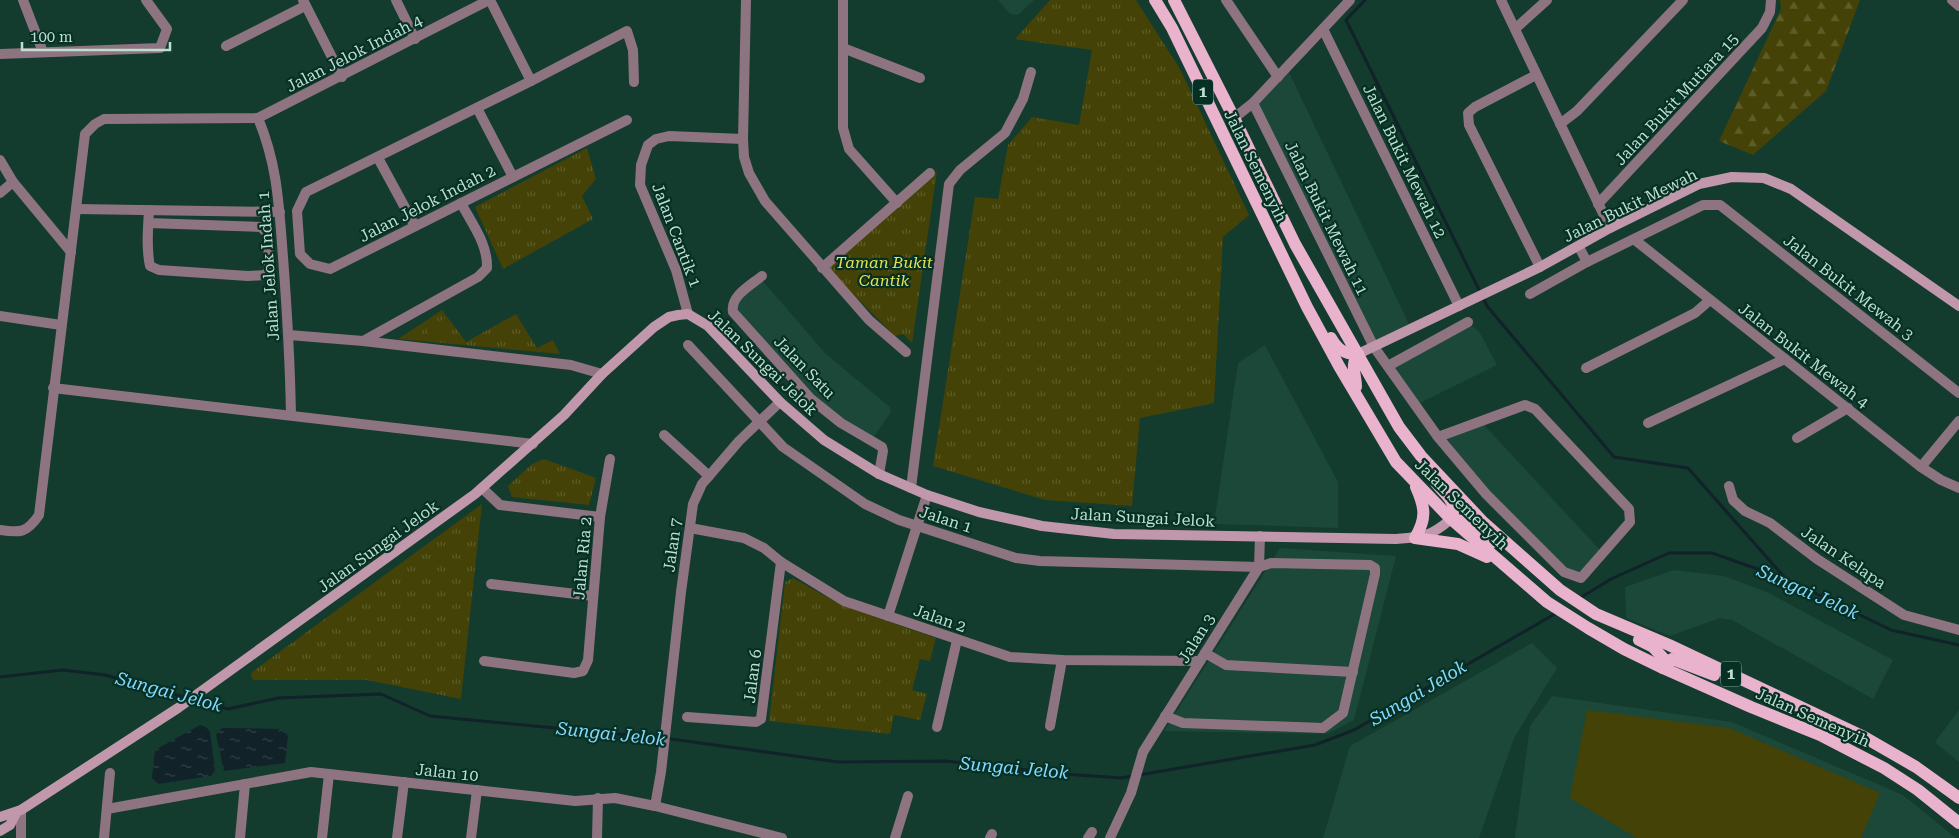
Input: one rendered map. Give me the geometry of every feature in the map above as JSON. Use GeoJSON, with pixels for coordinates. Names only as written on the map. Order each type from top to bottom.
{"type":"FeatureCollection","features":[{"type":"Feature","properties":{"kind":"main road","name":"Jalan Semenyih"},"geometry":{"type":"LineString","coordinates":[[1155,0],[1172,28],[1308,307],[1390,454],[1411,478],[1500,563],[1547,602],[1588,628],[1624,649],[1663,668],[1820,735],[1868,760],[1918,790],[1959,823]]}},
{"type":"Feature","properties":{"kind":"main road","name":"Jalan Semenyih"},"geometry":{"type":"LineString","coordinates":[[1174,0],[1295,244],[1399,427],[1421,456],[1483,522],[1540,574],[1560,590],[1599,615],[1770,692],[1881,747],[1916,767],[1959,798]]}},
{"type":"Feature","properties":{"kind":"main road"},"geometry":{"type":"LineString","coordinates":[[1308,307],[1314,311],[1332,341],[1341,351],[1348,355],[1358,354]]}},
{"type":"Feature","properties":{"kind":"main road"},"geometry":{"type":"LineString","coordinates":[[1356,394],[1356,381],[1352,369],[1358,354]]}},
{"type":"Feature","properties":{"kind":"main road"},"geometry":{"type":"LineString","coordinates":[[1421,456],[1424,468],[1454,506],[1451,518],[1470,523],[1524,567],[1540,574]]}},
{"type":"Feature","properties":{"kind":"main road"},"geometry":{"type":"LineString","coordinates":[[1411,478],[1422,501],[1424,516],[1422,527],[1415,538],[1458,544],[1500,563]]}},
{"type":"Feature","properties":{"kind":"main road"},"geometry":{"type":"LineString","coordinates":[[1599,615],[1625,633],[1660,653],[1664,659],[1663,668]]}},
{"type":"Feature","properties":{"kind":"main road"},"geometry":{"type":"LineString","coordinates":[[1663,668],[1672,659],[1680,660],[1744,687],[1770,692]]}},
{"type":"Feature","properties":{"kind":"street"},"geometry":{"type":"LineString","coordinates":[[23,0],[43,52]]}},
{"type":"Feature","properties":{"kind":"street"},"geometry":{"type":"LineString","coordinates":[[0,54],[160,48],[167,29],[146,0]]}},
{"type":"Feature","properties":{"kind":"street"},"geometry":{"type":"LineString","coordinates":[[396,0],[415,39]]}},
{"type":"Feature","properties":{"kind":"street"},"geometry":{"type":"LineString","coordinates":[[490,0],[531,81]]}},
{"type":"Feature","properties":{"kind":"street","name":"Jalan Jelok Indah 4"},"geometry":{"type":"LineString","coordinates":[[258,118],[342,77],[490,0]]}},
{"type":"Feature","properties":{"kind":"street"},"geometry":{"type":"LineString","coordinates":[[746,0],[743,139],[744,157],[750,173],[765,201],[822,268],[869,320],[906,352]]}},
{"type":"Feature","properties":{"kind":"street"},"geometry":{"type":"LineString","coordinates":[[843,0],[843,128],[849,149],[897,203]]}},
{"type":"Feature","properties":{"kind":"street"},"geometry":{"type":"LineString","coordinates":[[1226,0],[1278,77]]}},
{"type":"Feature","properties":{"kind":"street"},"geometry":{"type":"LineString","coordinates":[[1234,118],[1253,104],[1350,0]]}},
{"type":"Feature","properties":{"kind":"street"},"geometry":{"type":"LineString","coordinates":[[1501,0],[1610,228]]}},
{"type":"Feature","properties":{"kind":"street"},"geometry":{"type":"LineString","coordinates":[[1516,28],[1547,0]]}},
{"type":"Feature","properties":{"kind":"street"},"geometry":{"type":"LineString","coordinates":[[1560,124],[1577,111],[1683,0]]}},
{"type":"Feature","properties":{"kind":"street","name":"Jalan Bukit Mutiara 15"},"geometry":{"type":"LineString","coordinates":[[1598,204],[1762,28],[1770,12],[1770,0]]}},
{"type":"Feature","properties":{"kind":"street"},"geometry":{"type":"LineString","coordinates":[[1952,0],[1959,6]]}},
{"type":"Feature","properties":{"kind":"street"},"geometry":{"type":"LineString","coordinates":[[226,46],[304,3],[342,77]]}},
{"type":"Feature","properties":{"kind":"street","name":"Jalan Bukit Mewah 12"},"geometry":{"type":"LineString","coordinates":[[1323,29],[1460,306]]}},
{"type":"Feature","properties":{"kind":"street"},"geometry":{"type":"LineString","coordinates":[[415,226],[378,158],[627,31],[633,50],[634,82]]}},
{"type":"Feature","properties":{"kind":"street"},"geometry":{"type":"LineString","coordinates":[[843,48],[920,78]]}},
{"type":"Feature","properties":{"kind":"street"},"geometry":{"type":"LineString","coordinates":[[911,488],[949,184],[960,170],[1005,133],[1023,99],[1031,72]]}},
{"type":"Feature","properties":{"kind":"street"},"geometry":{"type":"LineString","coordinates":[[1536,75],[1475,107],[1468,113],[1469,125],[1540,267]]}},
{"type":"Feature","properties":{"kind":"street","name":"Jalan Bukit Mewah 11"},"geometry":{"type":"LineString","coordinates":[[1253,104],[1374,347],[1438,437],[1486,494],[1564,572],[1581,578],[1630,522],[1629,509],[1535,409],[1525,405],[1438,437]]}},
{"type":"Feature","properties":{"kind":"street"},"geometry":{"type":"LineString","coordinates":[[477,108],[513,177]]}},
{"type":"Feature","properties":{"kind":"street"},"geometry":{"type":"LineString","coordinates":[[0,530],[18,532],[31,526],[39,515],[60,325],[85,134],[95,124],[104,120],[258,118]]}},
{"type":"Feature","properties":{"kind":"street","name":"Jalan Jelok Indah 1"},"geometry":{"type":"LineString","coordinates":[[258,118],[269,143],[276,170],[289,335],[291,415]]}},
{"type":"Feature","properties":{"kind":"street","name":"Jalan Jelok Indah 2"},"geometry":{"type":"LineString","coordinates":[[378,158],[306,192],[297,211],[300,254],[310,264],[330,269],[627,120]]}},
{"type":"Feature","properties":{"kind":"street","name":"Jalan Cantik 1"},"geometry":{"type":"LineString","coordinates":[[688,314],[676,270],[640,185],[641,165],[648,145],[656,139],[663,137],[743,139]]}},
{"type":"Feature","properties":{"kind":"street"},"geometry":{"type":"LineString","coordinates":[[0,160],[13,182],[71,252]]}},
{"type":"Feature","properties":{"kind":"street"},"geometry":{"type":"LineString","coordinates":[[822,268],[930,173]]}},
{"type":"Feature","properties":{"kind":"street","name":"Jalan Bukit Mewah"},"geometry":{"type":"LineString","coordinates":[[1358,354],[1540,267],[1579,247],[1610,228],[1700,184],[1732,177],[1764,178],[1791,189],[1959,306]]}},
{"type":"Feature","properties":{"kind":"street"},"geometry":{"type":"LineString","coordinates":[[0,193],[13,182]]}},
{"type":"Feature","properties":{"kind":"street"},"geometry":{"type":"LineString","coordinates":[[363,341],[478,277],[487,268],[488,256],[484,245],[462,203]]}},
{"type":"Feature","properties":{"kind":"street","name":"Jalan Bukit Mewah 3"},"geometry":{"type":"LineString","coordinates":[[1635,240],[1703,205],[1720,205],[1959,393]]}},
{"type":"Feature","properties":{"kind":"street"},"geometry":{"type":"LineString","coordinates":[[76,209],[280,212]]}},
{"type":"Feature","properties":{"kind":"street"},"geometry":{"type":"LineString","coordinates":[[149,210],[149,223],[150,266],[159,270],[248,276],[265,276],[269,270],[268,234],[261,227],[149,223]]}},
{"type":"Feature","properties":{"kind":"street"},"geometry":{"type":"LineString","coordinates":[[1530,294],[1587,262],[1635,240]]}},
{"type":"Feature","properties":{"kind":"street","name":"Jalan Bukit Mewah 4"},"geometry":{"type":"LineString","coordinates":[[1635,240],[1940,480],[1959,488]]}},
{"type":"Feature","properties":{"kind":"street"},"geometry":{"type":"LineString","coordinates":[[1579,247],[1587,262]]}},
{"type":"Feature","properties":{"kind":"street","name":"Jalan Satu"},"geometry":{"type":"LineString","coordinates":[[762,276],[734,299],[732,305],[733,312],[811,399],[841,423],[882,447],[879,474]]}},
{"type":"Feature","properties":{"kind":"street"},"geometry":{"type":"LineString","coordinates":[[1586,368],[1695,313],[1710,300]]}},
{"type":"Feature","properties":{"kind":"street","name":"Jalan Sungai Jelok"},"geometry":{"type":"LineString","coordinates":[[0,817],[19,812],[178,708],[482,488],[564,415],[602,374],[654,327],[669,317],[688,314],[708,326],[780,402],[824,440],[879,474],[927,495],[979,512],[1042,526],[1114,534],[1376,539],[1415,538],[1436,531],[1451,518]]}},
{"type":"Feature","properties":{"kind":"street"},"geometry":{"type":"LineString","coordinates":[[0,316],[60,325]]}},
{"type":"Feature","properties":{"kind":"street"},"geometry":{"type":"LineString","coordinates":[[1388,366],[1468,322]]}},
{"type":"Feature","properties":{"kind":"street"},"geometry":{"type":"LineString","coordinates":[[289,335],[363,341],[571,365],[602,374]]}},
{"type":"Feature","properties":{"kind":"street","name":"Jalan 1"},"geometry":{"type":"LineString","coordinates":[[688,345],[783,446],[865,504],[899,520],[1016,558],[1040,561],[1259,567],[1271,564],[1370,565],[1375,568],[1353,672]]}},
{"type":"Feature","properties":{"kind":"street"},"geometry":{"type":"LineString","coordinates":[[1648,423],[1785,359]]}},
{"type":"Feature","properties":{"kind":"street"},"geometry":{"type":"LineString","coordinates":[[53,388],[533,444]]}},
{"type":"Feature","properties":{"kind":"street","name":"Jalan 7"},"geometry":{"type":"LineString","coordinates":[[654,806],[661,772],[694,504],[702,484],[708,476],[758,421],[780,402]]}},
{"type":"Feature","properties":{"kind":"street"},"geometry":{"type":"LineString","coordinates":[[1797,438],[1848,408]]}},
{"type":"Feature","properties":{"kind":"street"},"geometry":{"type":"LineString","coordinates":[[1922,466],[1959,421]]}},
{"type":"Feature","properties":{"kind":"street"},"geometry":{"type":"LineString","coordinates":[[664,435],[708,476]]}},
{"type":"Feature","properties":{"kind":"street","name":"Jalan Ria 2"},"geometry":{"type":"LineString","coordinates":[[484,661],[574,673],[583,670],[588,660],[600,517],[610,459]]}},
{"type":"Feature","properties":{"kind":"street","name":"Jalan Kelapa"},"geometry":{"type":"LineString","coordinates":[[1728,486],[1733,500],[1745,511],[1770,523],[1817,559],[1904,615],[1959,630]]}},
{"type":"Feature","properties":{"kind":"street"},"geometry":{"type":"LineString","coordinates":[[482,488],[500,505],[600,517]]}},
{"type":"Feature","properties":{"kind":"street"},"geometry":{"type":"LineString","coordinates":[[888,616],[927,495]]}},
{"type":"Feature","properties":{"kind":"street","name":"Jalan 2"},"geometry":{"type":"LineString","coordinates":[[690,528],[744,538],[764,548],[781,562],[844,601],[1010,657],[1062,660],[1202,657]]}},
{"type":"Feature","properties":{"kind":"street","name":"Jalan 3"},"geometry":{"type":"LineString","coordinates":[[1110,838],[1131,793],[1143,752],[1259,567],[1260,536]]}},
{"type":"Feature","properties":{"kind":"street","name":"Jalan 6"},"geometry":{"type":"LineString","coordinates":[[687,717],[756,722],[761,719],[781,562]]}},
{"type":"Feature","properties":{"kind":"street"},"geometry":{"type":"LineString","coordinates":[[491,584],[594,596]]}},
{"type":"Feature","properties":{"kind":"street"},"geometry":{"type":"LineString","coordinates":[[937,727],[957,640]]}},
{"type":"Feature","properties":{"kind":"street"},"geometry":{"type":"LineString","coordinates":[[1165,716],[1183,723],[1323,728],[1343,714],[1353,672],[1226,665],[1202,657]]}},
{"type":"Feature","properties":{"kind":"street"},"geometry":{"type":"LineString","coordinates":[[1050,726],[1062,660]]}},
{"type":"Feature","properties":{"kind":"street","name":"Jalan 10"},"geometry":{"type":"LineString","coordinates":[[107,809],[311,772],[575,800],[615,798],[782,838]]}},
{"type":"Feature","properties":{"kind":"street"},"geometry":{"type":"LineString","coordinates":[[104,838],[110,773]]}},
{"type":"Feature","properties":{"kind":"street"},"geometry":{"type":"LineString","coordinates":[[322,838],[329,774]]}},
{"type":"Feature","properties":{"kind":"street"},"geometry":{"type":"LineString","coordinates":[[397,838],[404,782]]}},
{"type":"Feature","properties":{"kind":"street"},"geometry":{"type":"LineString","coordinates":[[240,838],[245,784]]}},
{"type":"Feature","properties":{"kind":"street"},"geometry":{"type":"LineString","coordinates":[[471,838],[477,790]]}},
{"type":"Feature","properties":{"kind":"street"},"geometry":{"type":"LineString","coordinates":[[895,838],[908,796]]}},
{"type":"Feature","properties":{"kind":"street"},"geometry":{"type":"LineString","coordinates":[[597,838],[598,798]]}},
{"type":"Feature","properties":{"kind":"street"},"geometry":{"type":"LineString","coordinates":[[19,812],[21,838]]}},
{"type":"Feature","properties":{"kind":"street","name":"Jalan Sungai Jelok"},"geometry":{"type":"LineString","coordinates":[[0,831],[10,825],[19,812]]}},
{"type":"Feature","properties":{"kind":"shaded area"},"geometry":{"type":"Polygon","coordinates":[[[998,0],[1034,0],[1018,15],[1010,14],[998,0]]]}},
{"type":"Feature","properties":{"kind":"shaded area"},"geometry":{"type":"Polygon","coordinates":[[[1288,70],[1409,324],[1376,340],[1258,105],[1288,70]]]}},
{"type":"Feature","properties":{"kind":"shaded area"},"geometry":{"type":"Polygon","coordinates":[[[762,280],[826,354],[890,407],[891,412],[873,438],[842,419],[813,395],[736,310],[737,302],[762,280]]]}},
{"type":"Feature","properties":{"kind":"shaded area"},"geometry":{"type":"Polygon","coordinates":[[[1468,326],[1474,327],[1480,333],[1497,365],[1418,404],[1393,368],[1468,326]]]}},
{"type":"Feature","properties":{"kind":"shaded area"},"geometry":{"type":"Polygon","coordinates":[[[1265,345],[1338,482],[1338,528],[1214,524],[1238,363],[1265,345]]]}},
{"type":"Feature","properties":{"kind":"shaded area"},"geometry":{"type":"Polygon","coordinates":[[[1484,425],[1600,550],[1578,576],[1565,571],[1490,493],[1444,438],[1484,425]]]}},
{"type":"Feature","properties":{"kind":"shaded area"},"geometry":{"type":"Polygon","coordinates":[[[1280,548],[1396,556],[1354,720],[1327,734],[1164,731],[1280,548]]]}},
{"type":"Feature","properties":{"kind":"shaded area"},"geometry":{"type":"Polygon","coordinates":[[[1674,570],[1724,576],[1767,592],[1893,660],[1873,699],[1732,620],[1720,618],[1670,636],[1626,618],[1625,587],[1674,570]]]}},
{"type":"Feature","properties":{"kind":"shaded area"},"geometry":{"type":"Polygon","coordinates":[[[1532,643],[1557,668],[1514,738],[1479,838],[1323,838],[1350,746],[1532,643]]]}},
{"type":"Feature","properties":{"kind":"shaded area"},"geometry":{"type":"Polygon","coordinates":[[[1552,696],[1732,722],[1903,795],[1956,838],[1515,838],[1530,726],[1552,696]]]}},
{"type":"Feature","properties":{"kind":"shaded area"},"geometry":{"type":"Polygon","coordinates":[[[1959,710],[1959,762],[1935,742],[1959,710]]]}},
{"type":"Feature","properties":{"kind":"green space"},"geometry":{"type":"Polygon","coordinates":[[[1050,0],[1136,0],[1180,69],[1249,215],[1223,237],[1214,403],[1140,418],[1132,506],[1045,500],[933,466],[975,197],[998,199],[1008,145],[1032,117],[1079,125],[1092,50],[1015,39],[1050,0]]]}},
{"type":"Feature","properties":{"kind":"green space"},"geometry":{"type":"Polygon","coordinates":[[[1780,0],[1860,0],[1826,91],[1753,155],[1719,141],[1781,9],[1780,0]]]}},
{"type":"Feature","properties":{"kind":"green space"},"geometry":{"type":"Polygon","coordinates":[[[587,148],[596,179],[582,196],[593,219],[503,269],[475,207],[587,148]]]}},
{"type":"Feature","properties":{"kind":"green space","name":"Taman Bukit Cantik"},"geometry":{"type":"Polygon","coordinates":[[[937,171],[912,343],[903,334],[895,336],[828,269],[937,171]]]}},
{"type":"Feature","properties":{"kind":"green space"},"geometry":{"type":"Polygon","coordinates":[[[442,310],[466,342],[516,314],[537,348],[553,340],[560,354],[398,339],[442,310]]]}},
{"type":"Feature","properties":{"kind":"green space"},"geometry":{"type":"Polygon","coordinates":[[[447,317],[454,326],[433,339],[426,330],[447,317]]]}},
{"type":"Feature","properties":{"kind":"green space"},"geometry":{"type":"Polygon","coordinates":[[[544,459],[596,478],[589,505],[512,497],[508,486],[532,464],[544,459]]]}},
{"type":"Feature","properties":{"kind":"green space"},"geometry":{"type":"Polygon","coordinates":[[[482,504],[461,699],[367,680],[254,680],[251,677],[252,672],[482,504]]]}},
{"type":"Feature","properties":{"kind":"green space"},"geometry":{"type":"Polygon","coordinates":[[[793,578],[843,606],[936,638],[930,661],[920,659],[912,690],[927,694],[920,720],[894,715],[890,734],[769,721],[785,582],[793,578]]]}},
{"type":"Feature","properties":{"kind":"green space"},"geometry":{"type":"Polygon","coordinates":[[[1587,710],[1729,728],[1880,793],[1861,838],[1637,838],[1570,798],[1587,710]]]}},
{"type":"Feature","properties":{"kind":"water"},"geometry":{"type":"Polygon","coordinates":[[[200,725],[206,727],[210,732],[215,770],[211,776],[158,784],[152,778],[155,750],[200,725]]]}},
{"type":"Feature","properties":{"kind":"water"},"geometry":{"type":"Polygon","coordinates":[[[222,728],[282,729],[288,736],[285,763],[224,771],[216,735],[222,728]]]}},
{"type":"Feature","properties":{"kind":"waterway"},"geometry":{"type":"LineString","coordinates":[[1365,0],[1346,20],[1487,306],[1614,457],[1688,468],[1785,578]]}},
{"type":"Feature","properties":{"kind":"waterway","name":"Sungai Jelok"},"geometry":{"type":"LineString","coordinates":[[1580,598],[1611,579],[1669,553],[1712,553],[1786,579],[1891,630],[1959,645]]}},
{"type":"Feature","properties":{"kind":"waterway","name":"Sungai Jelok"},"geometry":{"type":"LineString","coordinates":[[194,699],[228,709],[278,698],[381,694],[430,716],[671,739],[838,762],[945,761],[1121,778],[1315,745],[1354,730],[1558,612]]}},
{"type":"Feature","properties":{"kind":"waterway","name":"Sungai Jelok"},"geometry":{"type":"LineString","coordinates":[[0,677],[63,670],[105,675],[188,698]]}}]}
